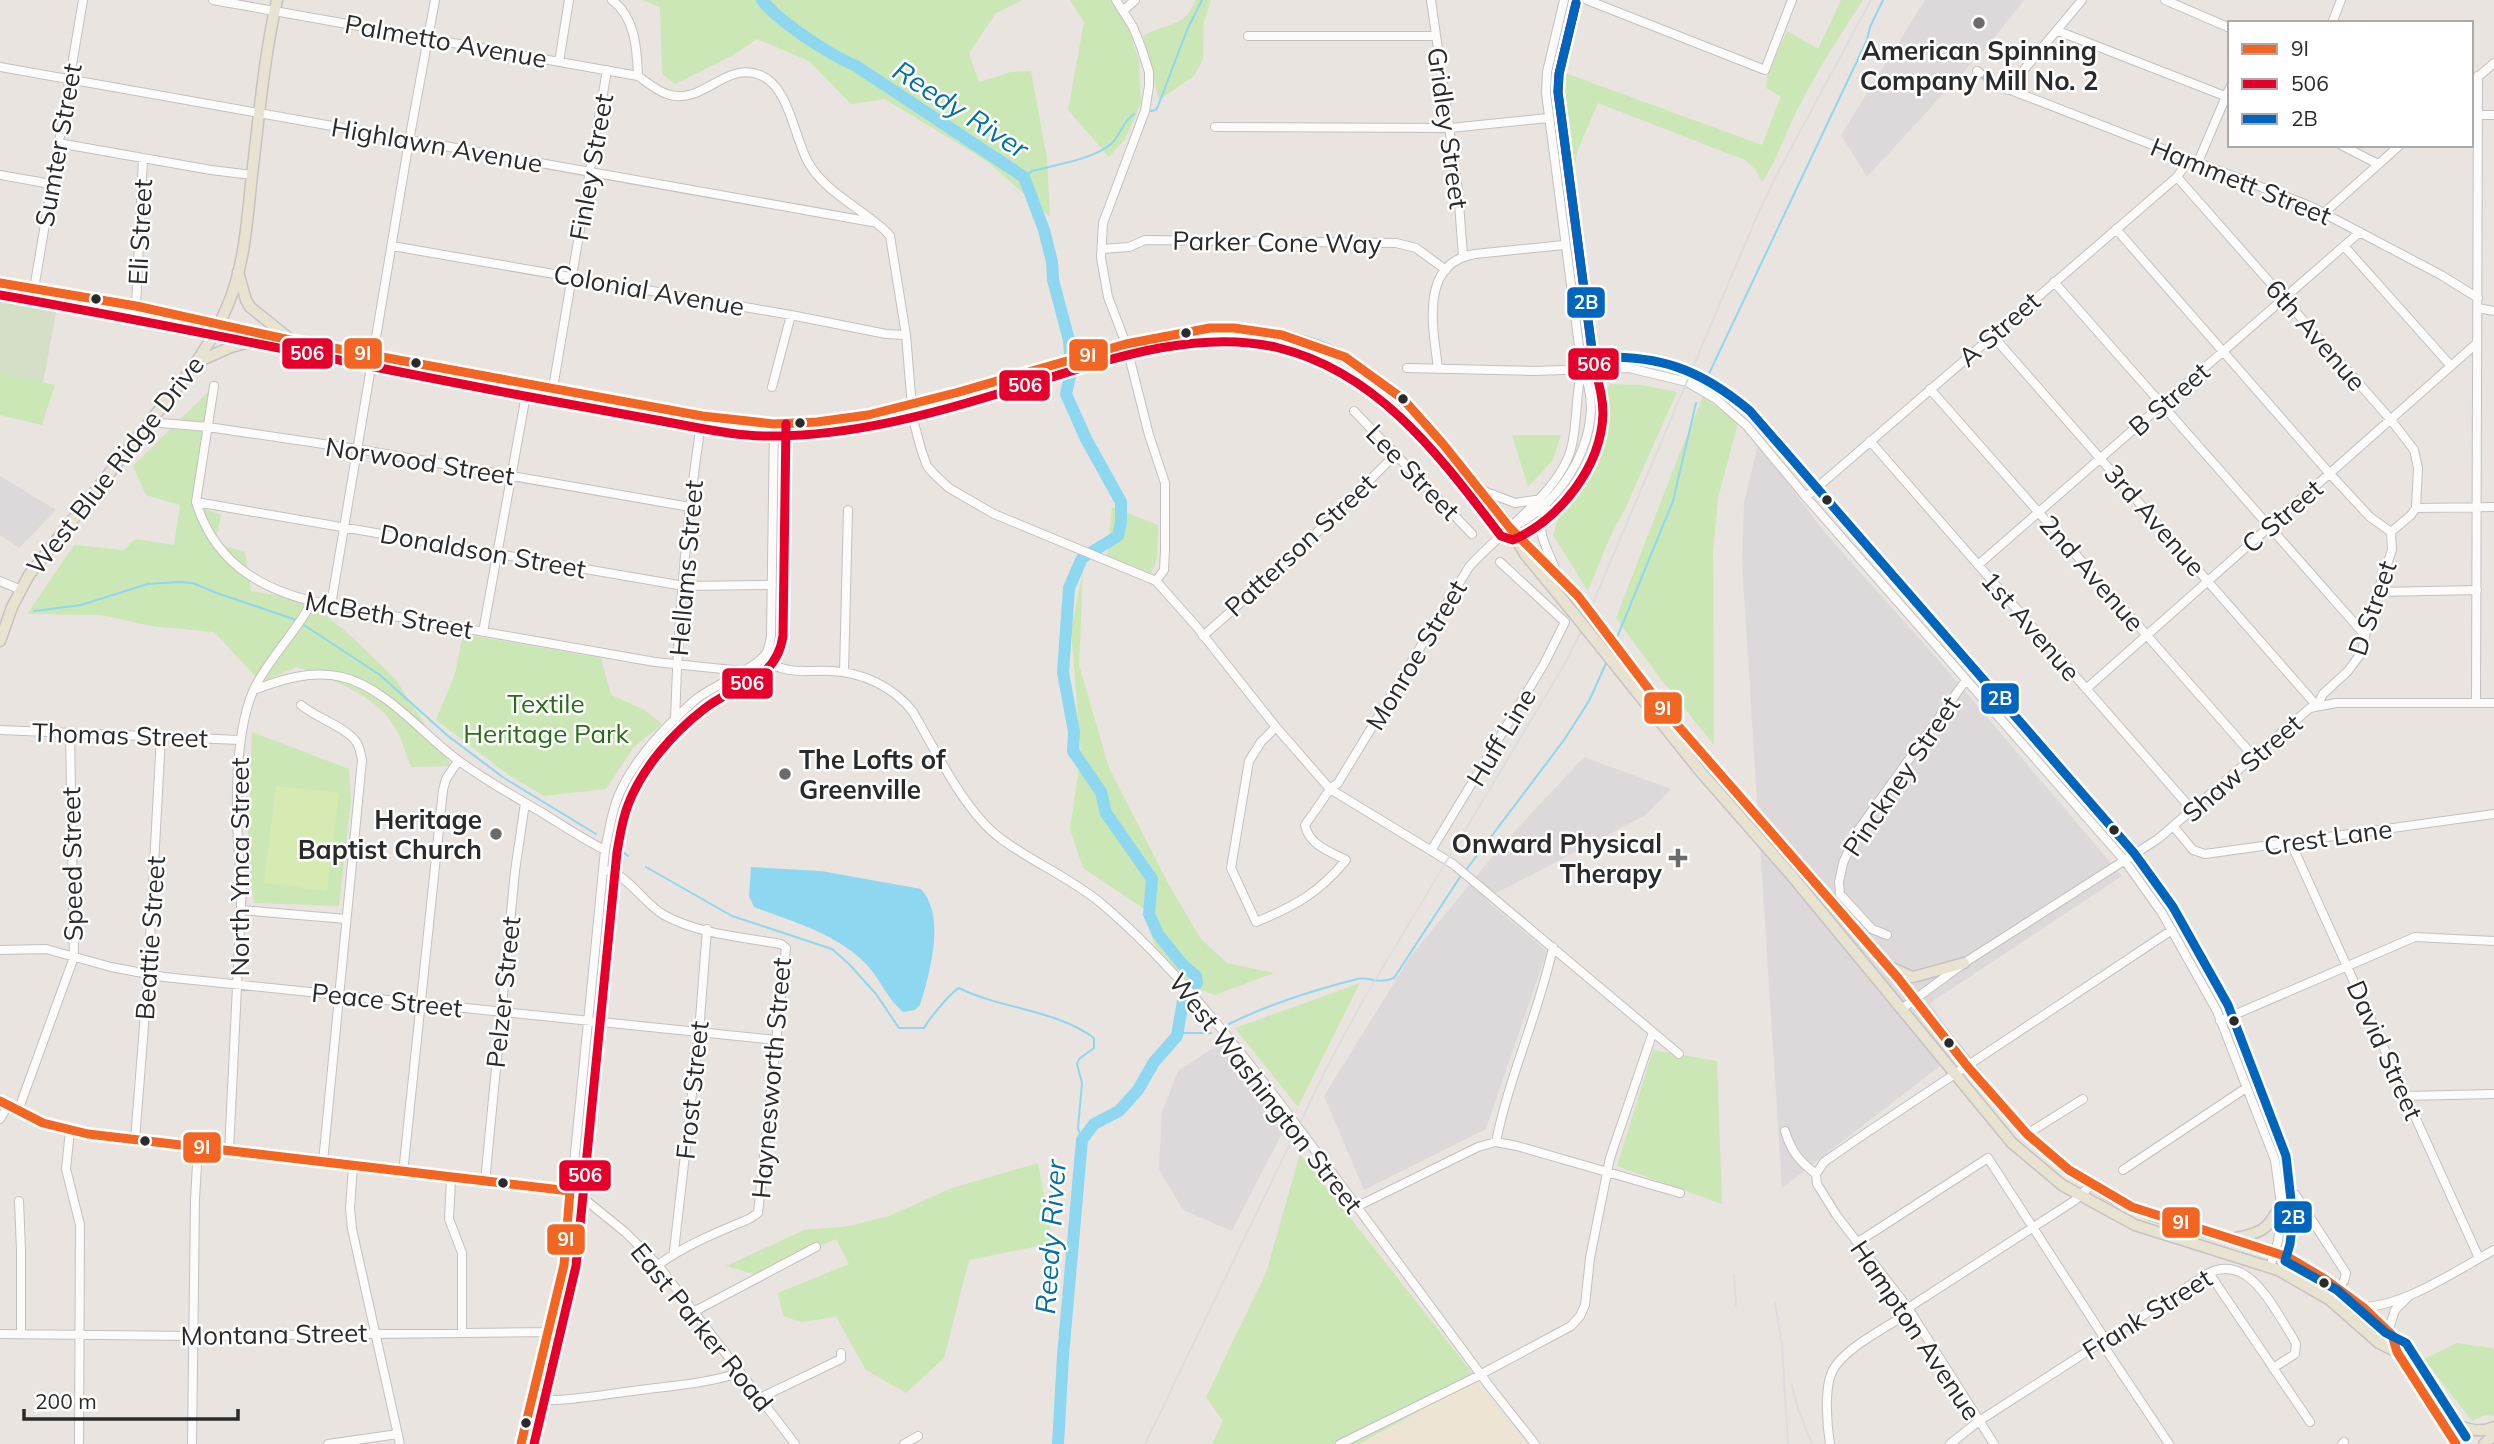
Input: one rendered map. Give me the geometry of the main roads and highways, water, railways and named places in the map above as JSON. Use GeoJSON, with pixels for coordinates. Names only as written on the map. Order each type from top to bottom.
{"type":"FeatureCollection","features":[{"type":"Feature","properties":{"kind":"main road","name":"West Blue Ridge Drive"},"geometry":{"type":"LineString","coordinates":[[0,641],[21,590],[43,555],[195,363],[228,306],[238,272],[276,5]]}},
{"type":"Feature","properties":{"kind":"main road"},"geometry":{"type":"LineString","coordinates":[[238,272],[250,307],[290,340]]}},
{"type":"Feature","properties":{"kind":"main road"},"geometry":{"type":"LineString","coordinates":[[0,283],[136,306],[290,340],[702,416],[774,424],[846,418],[911,404],[1126,344],[1185,332],[1222,328],[1282,335],[1345,357],[1403,399],[1510,528],[1578,596],[1666,712],[2027,1134],[2091,1185],[2152,1215],[2288,1257],[2339,1288],[2392,1335],[2397,1352],[2456,1444]]}},
{"type":"Feature","properties":{"kind":"main road"},"geometry":{"type":"LineString","coordinates":[[195,363],[246,343],[304,342]]}},
{"type":"Feature","properties":{"kind":"main road"},"geometry":{"type":"LineString","coordinates":[[1510,528],[1525,554],[1692,761],[1903,1008],[2012,1143],[2062,1185],[2080,1196],[2135,1225],[2270,1267],[2330,1300],[2379,1343],[2397,1352]]}},
{"type":"Feature","properties":{"kind":"main road"},"geometry":{"type":"LineString","coordinates":[[1884,964],[1912,977],[1964,963]]}},
{"type":"Feature","properties":{"kind":"main road"},"geometry":{"type":"LineString","coordinates":[[2232,1238],[2261,1232],[2272,1221],[2281,1204]]}},
{"type":"Feature","properties":{"kind":"main road"},"geometry":{"type":"LineString","coordinates":[[2441,1418],[2475,1430],[2487,1431],[2494,1427]]}},
{"type":"Feature","properties":{"kind":"main road"},"geometry":{"type":"LineString","coordinates":[[2484,1444],[2494,1435]]}},
{"type":"Feature","properties":{"kind":"water"},"geometry":{"type":"Polygon","coordinates":[[[751,867],[821,871],[921,889],[929,900],[933,914],[934,945],[920,1005],[915,1010],[903,1012],[866,964],[854,953],[828,936],[754,907],[749,896],[751,867]]]}},
{"type":"Feature","properties":{"kind":"waterway","name":"Reedy River"},"geometry":{"type":"LineString","coordinates":[[762,0],[780,18],[806,37],[856,66],[1024,177],[1044,230],[1052,262],[1053,280],[1069,340],[1071,372],[1066,394],[1086,439],[1121,502],[1118,536],[1082,558],[1069,588],[1063,672],[1074,732],[1073,751],[1101,792],[1106,813],[1152,879],[1149,914],[1158,934],[1182,964],[1196,976],[1197,983],[1183,1001],[1177,1036],[1154,1062],[1138,1090],[1119,1111],[1094,1124],[1082,1140],[1058,1444]]}},
{"type":"Feature","properties":{"kind":"waterway"},"geometry":{"type":"LineString","coordinates":[[1151,111],[1158,106],[1187,30],[1202,0]]}},
{"type":"Feature","properties":{"kind":"waterway"},"geometry":{"type":"LineString","coordinates":[[1706,380],[1867,40],[1883,0]]}},
{"type":"Feature","properties":{"kind":"waterway"},"geometry":{"type":"LineString","coordinates":[[1024,177],[1032,171],[1074,161],[1104,149],[1134,114]]}},
{"type":"Feature","properties":{"kind":"waterway"},"geometry":{"type":"LineString","coordinates":[[1616,640],[1673,501],[1696,403]]}},
{"type":"Feature","properties":{"kind":"waterway"},"geometry":{"type":"LineString","coordinates":[[34,611],[81,605],[148,584],[180,582],[193,583],[296,620]]}},
{"type":"Feature","properties":{"kind":"waterway"},"geometry":{"type":"LineString","coordinates":[[304,625],[380,675],[448,736],[504,778],[596,834]]}},
{"type":"Feature","properties":{"kind":"waterway"},"geometry":{"type":"LineString","coordinates":[[1466,870],[1564,740],[1589,701],[1607,661]]}},
{"type":"Feature","properties":{"kind":"waterway"},"geometry":{"type":"LineString","coordinates":[[617,847],[628,856]]}},
{"type":"Feature","properties":{"kind":"waterway"},"geometry":{"type":"LineString","coordinates":[[646,867],[732,916],[832,949],[876,994],[899,1028],[924,1028],[940,1006],[959,988],[993,1001],[1063,1021],[1094,1038],[1094,1048],[1079,1059],[1077,1064],[1082,1083],[1078,1128],[1082,1140]]}},
{"type":"Feature","properties":{"kind":"waterway"},"geometry":{"type":"LineString","coordinates":[[1229,1024],[1276,1004],[1341,983],[1362,978],[1383,981],[1394,978],[1462,874]]}},
{"type":"Feature","properties":{"kind":"waterway"},"geometry":{"type":"LineString","coordinates":[[1177,1036],[1184,1033],[1211,1033]]}},
{"type":"Feature","properties":{"kind":"tunnel"},"geometry":{"type":"LineString","coordinates":[[1980,73],[1995,84]]}},
{"type":"Feature","properties":{"kind":"railway"},"geometry":{"type":"LineString","coordinates":[[1145,1444],[1326,1069],[1362,1002],[1564,665],[1582,629],[1757,216],[1871,0]]}},
{"type":"Feature","properties":{"kind":"railway"},"geometry":{"type":"LineString","coordinates":[[1734,1275],[1736,1305]]}},
{"type":"Feature","properties":{"kind":"railway"},"geometry":{"type":"LineString","coordinates":[[1775,1303],[1782,1345],[1788,1444]]}},
{"type":"Feature","properties":{"kind":"railway"},"geometry":{"type":"LineString","coordinates":[[1792,1385],[1812,1444]]}},
{"type":"Feature","properties":{"kind":"place","name":"American Spinning Company Mill No. 2"},"geometry":{"type":"Point","coordinates":[1979,23]}},
{"type":"Feature","properties":{"kind":"place","name":"The Lofts of Greenville"},"geometry":{"type":"Point","coordinates":[785,774]}},
{"type":"Feature","properties":{"kind":"place","name":"Heritage Baptist Church"},"geometry":{"type":"Point","coordinates":[496,834]}},
{"type":"Feature","properties":{"kind":"place","name":"Onward Physical Therapy"},"geometry":{"type":"Point","coordinates":[1678,858]}},
{"type":"Feature","properties":{"kind":"park label","name":"Textile Heritage Park"},"geometry":{"type":"Point","coordinates":[546,718]}}]}
